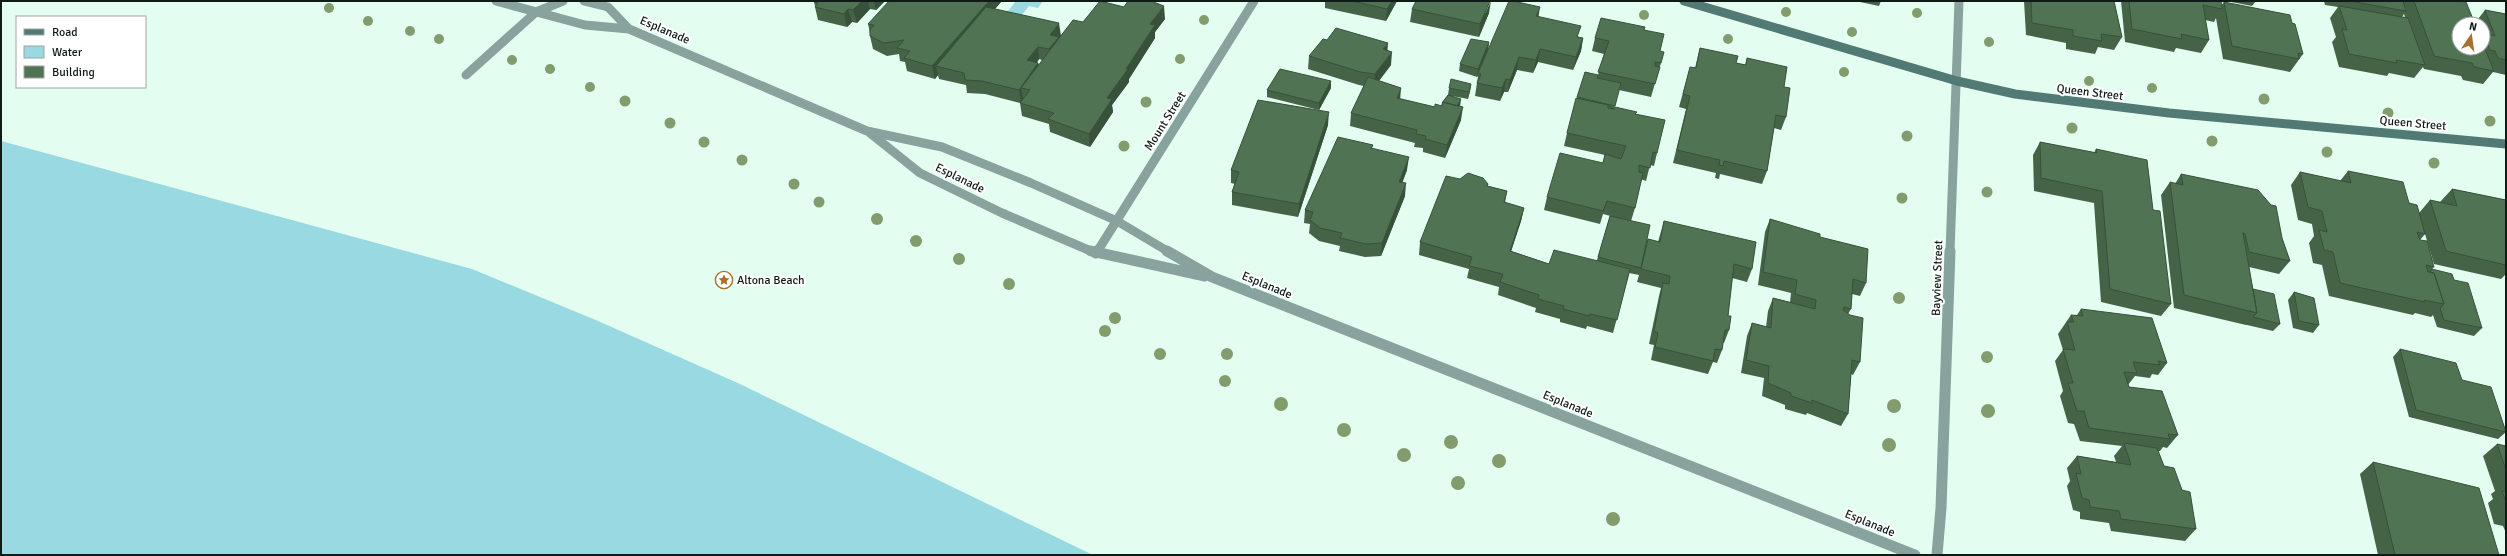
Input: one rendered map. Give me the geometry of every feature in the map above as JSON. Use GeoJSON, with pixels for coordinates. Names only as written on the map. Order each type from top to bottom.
{"type":"FeatureCollection","features":[{"type":"Feature","properties":{"kind":"main road","name":"Queen Street"},"geometry":{"type":"LineString","coordinates":[[1684,1],[1957,81],[2015,94],[2096,105],[2506,144]]}},
{"type":"Feature","properties":{"kind":"street","name":"Esplanade"},"geometry":{"type":"LineString","coordinates":[[496,1],[585,25],[629,29],[867,131],[942,148],[1031,182],[1117,221],[1212,278]]}},
{"type":"Feature","properties":{"kind":"street"},"geometry":{"type":"LineString","coordinates":[[466,75],[536,12],[543,1]]}},
{"type":"Feature","properties":{"kind":"street"},"geometry":{"type":"LineString","coordinates":[[536,12],[562,1]]}},
{"type":"Feature","properties":{"kind":"street","name":"Esplanade"},"geometry":{"type":"LineString","coordinates":[[584,1],[608,7],[629,29]]}},
{"type":"Feature","properties":{"kind":"street","name":"Mount Street"},"geometry":{"type":"LineString","coordinates":[[1096,253],[1254,1]]}},
{"type":"Feature","properties":{"kind":"street","name":"Bayview Street"},"geometry":{"type":"LineString","coordinates":[[1937,555],[1941,508],[1959,1]]}},
{"type":"Feature","properties":{"kind":"street","name":"Esplanade"},"geometry":{"type":"LineString","coordinates":[[867,131],[920,173],[1002,213],[1096,253],[1212,278],[1915,555]]}},
{"type":"Feature","properties":{"kind":"water"},"geometry":{"type":"Polygon","coordinates":[[[1016,1],[1043,1],[1038,8],[1029,6],[1017,21],[1003,17],[1016,1]]]}},
{"type":"Feature","properties":{"kind":"water"},"geometry":{"type":"Polygon","coordinates":[[[1,141],[472,269],[598,321],[740,384],[1093,555],[1,555],[1,141]]]}},
{"type":"Feature","properties":{"kind":"building"},"geometry":{"type":"Polygon","coordinates":[[[862,1],[853,10],[848,9],[844,14],[815,7],[818,3],[814,2],[862,1]]]}},
{"type":"Feature","properties":{"kind":"building"},"geometry":{"type":"Polygon","coordinates":[[[889,1],[989,1],[932,66],[904,58],[910,51],[897,48],[904,40],[884,43],[870,36],[870,30],[874,25],[868,24],[889,1]]]}},
{"type":"Feature","properties":{"kind":"building"},"geometry":{"type":"Polygon","coordinates":[[[1100,1],[1124,7],[1128,1],[1151,1],[1164,6],[1150,24],[1155,25],[1126,69],[1128,69],[1107,98],[1112,99],[1089,134],[1048,119],[1054,113],[1020,103],[1030,90],[1021,88],[1073,20],[1083,22],[1100,1]]]}},
{"type":"Feature","properties":{"kind":"building"},"geometry":{"type":"Polygon","coordinates":[[[1352,1],[1392,1],[1387,9],[1352,1]]]}},
{"type":"Feature","properties":{"kind":"building"},"geometry":{"type":"Polygon","coordinates":[[[1416,1],[1490,1],[1480,24],[1412,9],[1416,1]]]}},
{"type":"Feature","properties":{"kind":"building"},"geometry":{"type":"Polygon","coordinates":[[[1509,1],[1540,7],[1536,16],[1581,26],[1577,37],[1583,38],[1576,57],[1540,49],[1536,60],[1519,57],[1510,80],[1506,79],[1502,88],[1477,83],[1481,74],[1478,73],[1509,1]]]}},
{"type":"Feature","properties":{"kind":"building"},"geometry":{"type":"Polygon","coordinates":[[[2031,1],[2114,1],[2122,37],[2101,34],[2102,41],[2073,36],[2073,30],[2032,23],[2031,1]]]}},
{"type":"Feature","properties":{"kind":"building"},"geometry":{"type":"Polygon","coordinates":[[[2129,1],[2221,1],[2222,9],[2203,5],[2209,40],[2181,34],[2182,39],[2132,29],[2129,1]]]}},
{"type":"Feature","properties":{"kind":"building"},"geometry":{"type":"Polygon","coordinates":[[[2403,1],[2406,11],[2355,2],[2403,1]]]}},
{"type":"Feature","properties":{"kind":"building"},"geometry":{"type":"Polygon","coordinates":[[[2414,1],[2466,2],[2472,16],[2451,16],[2451,56],[2488,56],[2494,71],[2474,67],[2472,63],[2434,56],[2414,1]]]}},
{"type":"Feature","properties":{"kind":"building"},"geometry":{"type":"Polygon","coordinates":[[[2224,2],[2290,15],[2292,23],[2295,24],[2303,54],[2298,53],[2299,59],[2232,46],[2224,2]]]}},
{"type":"Feature","properties":{"kind":"building"},"geometry":{"type":"Polygon","coordinates":[[[2339,6],[2408,18],[2425,65],[2396,60],[2397,63],[2349,54],[2342,29],[2347,30],[2339,6]]]}},
{"type":"Feature","properties":{"kind":"building"},"geometry":{"type":"Polygon","coordinates":[[[986,7],[1059,23],[1050,35],[1059,37],[1049,49],[1038,47],[1027,60],[1038,63],[1019,90],[982,81],[965,80],[964,73],[936,66],[986,7]]]}},
{"type":"Feature","properties":{"kind":"building"},"geometry":{"type":"Polygon","coordinates":[[[2485,10],[2506,14],[2506,60],[2498,58],[2495,51],[2491,50],[2491,35],[2495,36],[2491,26],[2491,16],[2487,16],[2485,10]]]}},
{"type":"Feature","properties":{"kind":"building"},"geometry":{"type":"Polygon","coordinates":[[[1601,18],[1645,27],[1644,30],[1664,34],[1660,51],[1664,52],[1661,63],[1655,62],[1655,66],[1660,67],[1655,84],[1598,72],[1609,41],[1595,38],[1601,18]]]}},
{"type":"Feature","properties":{"kind":"building"},"geometry":{"type":"Polygon","coordinates":[[[1336,28],[1388,43],[1383,49],[1392,52],[1375,74],[1360,72],[1309,56],[1323,39],[1327,40],[1336,28]]]}},
{"type":"Feature","properties":{"kind":"building"},"geometry":{"type":"Polygon","coordinates":[[[1471,39],[1489,42],[1478,69],[1460,64],[1471,39]]]}},
{"type":"Feature","properties":{"kind":"building"},"geometry":{"type":"Polygon","coordinates":[[[1700,48],[1738,56],[1736,63],[1746,65],[1747,58],[1787,67],[1784,87],[1790,88],[1786,117],[1776,115],[1767,171],[1724,161],[1723,166],[1719,165],[1720,160],[1677,150],[1690,96],[1683,94],[1690,67],[1696,68],[1700,48]]]}},
{"type":"Feature","properties":{"kind":"building"},"geometry":{"type":"Polygon","coordinates":[[[1280,69],[1331,81],[1319,103],[1267,90],[1280,69]]]}},
{"type":"Feature","properties":{"kind":"building"},"geometry":{"type":"Polygon","coordinates":[[[1585,72],[1598,75],[1597,78],[1621,83],[1615,106],[1577,97],[1585,72]]]}},
{"type":"Feature","properties":{"kind":"building"},"geometry":{"type":"Polygon","coordinates":[[[1368,77],[1401,88],[1397,98],[1435,107],[1435,104],[1442,106],[1443,102],[1463,107],[1447,145],[1425,139],[1426,136],[1416,134],[1417,130],[1351,113],[1368,77]]]}},
{"type":"Feature","properties":{"kind":"building"},"geometry":{"type":"Polygon","coordinates":[[[1451,79],[1471,84],[1469,92],[1449,88],[1451,79]]]}},
{"type":"Feature","properties":{"kind":"building"},"geometry":{"type":"Polygon","coordinates":[[[1448,95],[1461,99],[1457,106],[1442,103],[1448,95]]]}},
{"type":"Feature","properties":{"kind":"building"},"geometry":{"type":"Polygon","coordinates":[[[1576,98],[1608,105],[1608,108],[1614,109],[1615,107],[1637,112],[1635,114],[1665,120],[1657,153],[1653,152],[1650,168],[1639,165],[1639,172],[1643,173],[1635,208],[1607,201],[1603,211],[1547,197],[1560,153],[1603,163],[1605,154],[1621,159],[1626,146],[1567,133],[1576,98]]]}},
{"type":"Feature","properties":{"kind":"building"},"geometry":{"type":"Polygon","coordinates":[[[1258,100],[1329,112],[1299,204],[1232,192],[1239,172],[1231,170],[1258,100]]]}},
{"type":"Feature","properties":{"kind":"building"},"geometry":{"type":"Polygon","coordinates":[[[1338,137],[1373,145],[1371,148],[1409,157],[1399,182],[1406,183],[1382,243],[1366,244],[1340,238],[1342,233],[1320,228],[1310,220],[1313,212],[1305,210],[1338,137]]]}},
{"type":"Feature","properties":{"kind":"building"},"geometry":{"type":"Polygon","coordinates":[[[2040,142],[2097,153],[2096,149],[2147,160],[2153,210],[2160,211],[2171,304],[2110,289],[2102,191],[2041,178],[2040,142]]]}},
{"type":"Feature","properties":{"kind":"building"},"geometry":{"type":"Polygon","coordinates":[[[2348,171],[2403,182],[2409,203],[2417,205],[2425,234],[2417,232],[2420,240],[2427,241],[2434,267],[2426,265],[2428,272],[2434,273],[2444,304],[2424,300],[2425,302],[2340,283],[2333,252],[2324,250],[2319,230],[2327,232],[2322,211],[2308,207],[2300,172],[2351,183],[2348,171]]]}},
{"type":"Feature","properties":{"kind":"building"},"geometry":{"type":"Polygon","coordinates":[[[1468,173],[1483,178],[1488,184],[1487,186],[1507,191],[1504,202],[1524,208],[1510,251],[1549,264],[1554,250],[1630,269],[1617,320],[1590,314],[1589,316],[1563,309],[1564,306],[1538,299],[1539,295],[1500,282],[1503,274],[1469,266],[1472,257],[1420,242],[1446,176],[1460,179],[1468,173]]]}},
{"type":"Feature","properties":{"kind":"building"},"geometry":{"type":"Polygon","coordinates":[[[2181,174],[2258,190],[2271,205],[2276,206],[2282,238],[2290,261],[2249,252],[2245,234],[2243,233],[2257,313],[2184,295],[2170,182],[2183,185],[2181,174]]]}},
{"type":"Feature","properties":{"kind":"building"},"geometry":{"type":"Polygon","coordinates":[[[2452,189],[2506,200],[2506,265],[2446,251],[2430,200],[2457,206],[2452,189]]]}},
{"type":"Feature","properties":{"kind":"building"},"geometry":{"type":"Polygon","coordinates":[[[1610,216],[1650,225],[1641,268],[1598,257],[1610,216]]]}},
{"type":"Feature","properties":{"kind":"building"},"geometry":{"type":"Polygon","coordinates":[[[1770,219],[1820,234],[1820,237],[1868,249],[1866,283],[1853,279],[1851,309],[1844,307],[1843,310],[1850,315],[1863,318],[1860,362],[1852,360],[1848,414],[1812,400],[1812,403],[1791,396],[1791,393],[1768,383],[1769,366],[1746,360],[1752,323],[1771,328],[1773,298],[1815,309],[1816,300],[1795,294],[1797,280],[1763,272],[1770,219]]]}},
{"type":"Feature","properties":{"kind":"building"},"geometry":{"type":"Polygon","coordinates":[[[1664,221],[1756,242],[1752,269],[1734,264],[1728,316],[1731,316],[1729,330],[1725,330],[1722,350],[1715,349],[1713,361],[1655,347],[1658,333],[1654,331],[1663,283],[1669,284],[1670,276],[1641,269],[1648,239],[1660,242],[1664,221]]]}},
{"type":"Feature","properties":{"kind":"building"},"geometry":{"type":"Polygon","coordinates":[[[2432,269],[2452,274],[2454,280],[2468,283],[2482,328],[2444,320],[2440,308],[2444,304],[2434,273],[2430,272],[2432,269]]]}},
{"type":"Feature","properties":{"kind":"building"},"geometry":{"type":"Polygon","coordinates":[[[2253,289],[2274,294],[2280,324],[2253,317],[2257,313],[2253,289]]]}},
{"type":"Feature","properties":{"kind":"building"},"geometry":{"type":"Polygon","coordinates":[[[2294,292],[2314,298],[2319,325],[2299,321],[2294,292]]]}},
{"type":"Feature","properties":{"kind":"building"},"geometry":{"type":"Polygon","coordinates":[[[2081,309],[2152,318],[2167,363],[2158,361],[2160,365],[2133,362],[2137,373],[2124,372],[2129,387],[2162,391],[2178,435],[2168,434],[2170,439],[2089,428],[2084,411],[2077,411],[2068,383],[2073,383],[2063,349],[2075,350],[2067,322],[2074,322],[2071,315],[2083,316],[2081,309]]]}},
{"type":"Feature","properties":{"kind":"building"},"geometry":{"type":"Polygon","coordinates":[[[2400,349],[2456,363],[2462,380],[2491,387],[2506,432],[2416,410],[2400,349]]]}},
{"type":"Feature","properties":{"kind":"building"},"geometry":{"type":"Polygon","coordinates":[[[2124,443],[2157,448],[2164,466],[2174,468],[2182,490],[2190,492],[2196,529],[2121,519],[2119,511],[2090,507],[2089,500],[2082,498],[2076,473],[2081,474],[2077,456],[2131,465],[2124,443]]]}},
{"type":"Feature","properties":{"kind":"building"},"geometry":{"type":"Polygon","coordinates":[[[2497,444],[2506,446],[2506,470],[2497,444]]]}},
{"type":"Feature","properties":{"kind":"building"},"geometry":{"type":"Polygon","coordinates":[[[2373,462],[2479,488],[2499,555],[2395,555],[2373,462]]]}},
{"type":"Feature","properties":{"kind":"building"},"geometry":{"type":"Polygon","coordinates":[[[2502,491],[2506,492],[2506,502],[2502,491]]]}},
{"type":"Feature","properties":{"kind":"place","name":"Altona Beach"},"geometry":{"type":"Point","coordinates":[724,280]}}]}
